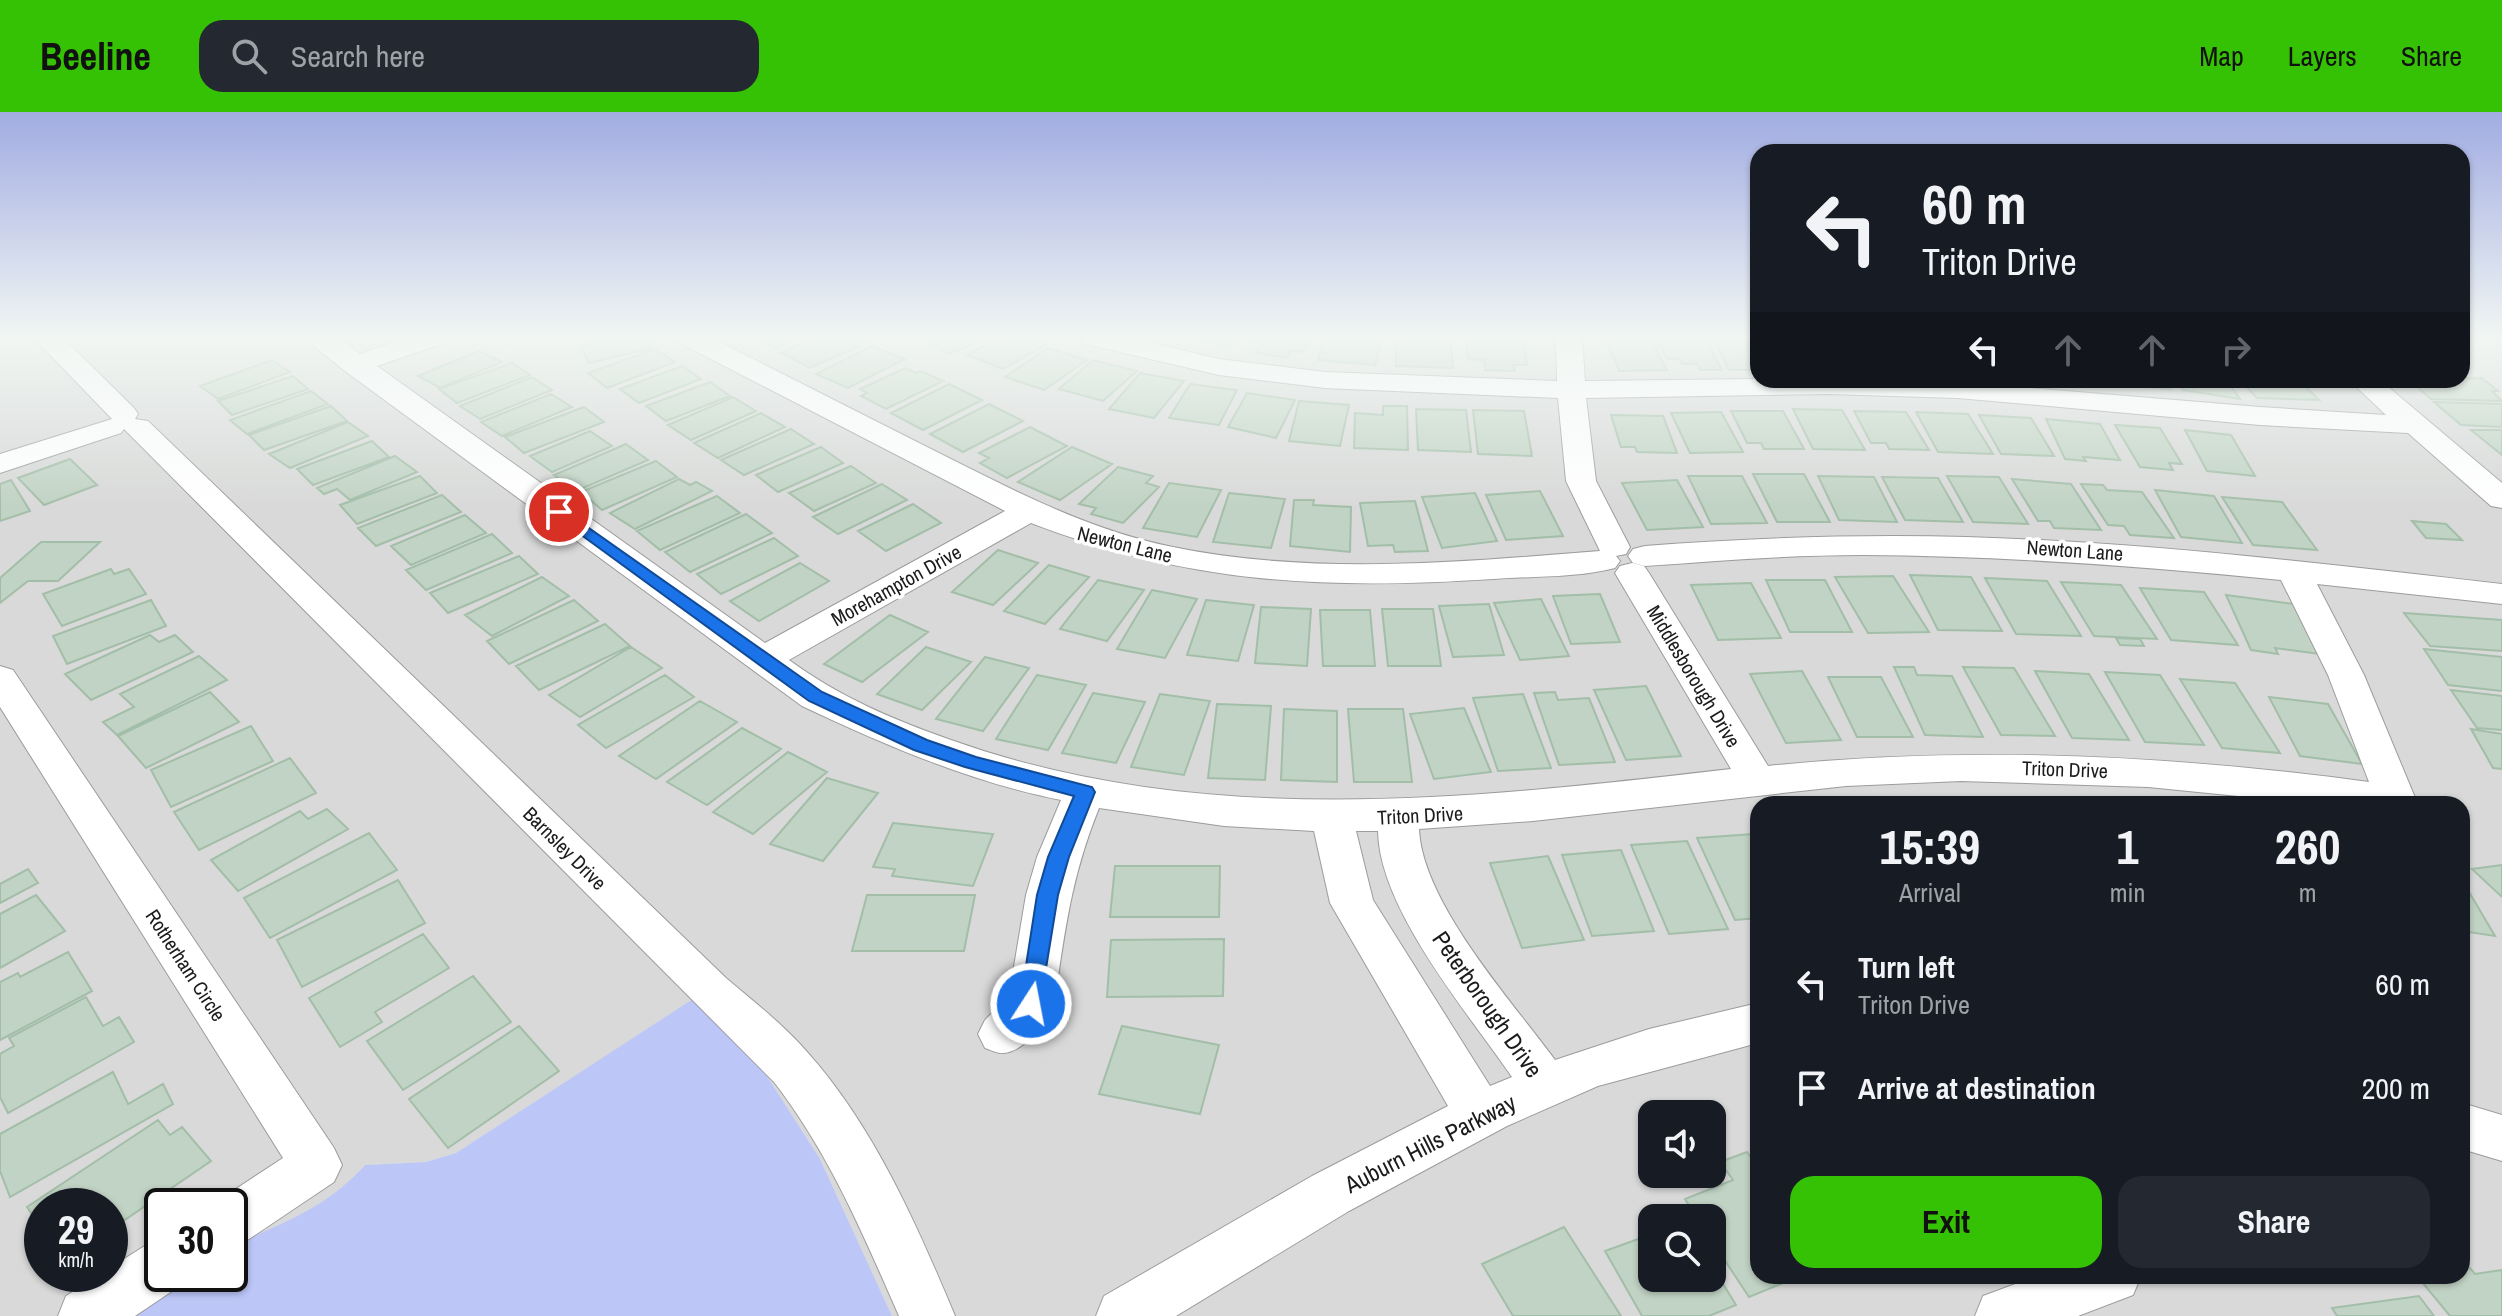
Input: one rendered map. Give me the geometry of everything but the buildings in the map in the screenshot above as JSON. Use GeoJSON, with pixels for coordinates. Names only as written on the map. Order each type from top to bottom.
{"type":"FeatureCollection","features":[{"type":"Feature","properties":{"kind":"street","name":"Barnsley Drive"},"geometry":{"type":"LineString","coordinates":[[100,394],[124,423],[800,1078],[839,1132],[927,1316]]}},
{"type":"Feature","properties":{"kind":"street","name":"Triton Drive"},"geometry":{"type":"LineString","coordinates":[[396,394],[815,697],[878,728],[971,762],[1085,792],[1202,812],[1334,818],[1398,817],[1485,811],[1757,780],[1897,769],[2101,770],[2244,780],[2366,796]]}},
{"type":"Feature","properties":{"kind":"street","name":"Newton Lane"},"geometry":{"type":"LineString","coordinates":[[801,394],[1071,530],[1161,554],[1289,575],[1377,577],[1780,545],[1957,544],[2100,551],[2502,594]]}},
{"type":"Feature","properties":{"kind":"street","name":"Middlesborough Drive"},"geometry":{"type":"LineString","coordinates":[[1572,394],[1581,481],[1624,559],[1757,780]]}},
{"type":"Feature","properties":{"kind":"street"},"geometry":{"type":"LineString","coordinates":[[2007,394],[2260,416],[2414,425]]}},
{"type":"Feature","properties":{"kind":"street"},"geometry":{"type":"LineString","coordinates":[[2379,394],[2502,499]]}},
{"type":"Feature","properties":{"kind":"street"},"geometry":{"type":"LineString","coordinates":[[0,464],[124,423]]}},
{"type":"Feature","properties":{"kind":"street","name":"Morehampton Drive"},"geometry":{"type":"LineString","coordinates":[[763,659],[1029,511]]}},
{"type":"Feature","properties":{"kind":"street","name":"Triton Drive"},"geometry":{"type":"LineString","coordinates":[[2293,570],[2346,675],[2394,796]]}},
{"type":"Feature","properties":{"kind":"street","name":"Rotherham Circle"},"geometry":{"type":"LineString","coordinates":[[0,678],[316,1165],[248,1209]]}},
{"type":"Feature","properties":{"kind":"street"},"geometry":{"type":"LineString","coordinates":[[1002,1034],[1031,1004],[1048,895],[1058,857],[1085,792]]}},
{"type":"Feature","properties":{"kind":"street","name":"Peterborough Drive"},"geometry":{"type":"LineString","coordinates":[[1398,817],[1399,851],[1413,890],[1431,924],[1545,1085]]}},
{"type":"Feature","properties":{"kind":"street"},"geometry":{"type":"LineString","coordinates":[[1334,818],[1347,889],[1373,942],[1480,1115]]}},
{"type":"Feature","properties":{"kind":"street","name":"Peterborough Drive"},"geometry":{"type":"LineString","coordinates":[[1373,942],[1431,924]]}},
{"type":"Feature","properties":{"kind":"street","name":"Auburn Hills Parkway"},"geometry":{"type":"LineString","coordinates":[[1141,1312],[1318,1200],[1480,1115],[1545,1085],[1658,1047],[1750,1025]]}},
{"type":"Feature","properties":{"kind":"street"},"geometry":{"type":"LineString","coordinates":[[2470,1128],[2502,1138]]}},
{"type":"Feature","properties":{"kind":"street"},"geometry":{"type":"LineString","coordinates":[[86,1316],[144,1278]]}},
{"type":"Feature","properties":{"kind":"street"},"geometry":{"type":"LineString","coordinates":[[2003,1316],[2091,1284]]}},
{"type":"Feature","properties":{"kind":"shaded area"},"geometry":{"type":"Polygon","coordinates":[[[0,394],[2502,394],[2502,1316],[892,1316],[820,1159],[765,1073],[693,1000],[456,1153],[426,1162],[365,1165],[351,1181],[318,1205],[282,1226],[248,1238],[248,1188],[144,1188],[144,1292],[121,1316],[0,1316],[0,394]]]}},
{"type":"Feature","properties":{"kind":"shaded area"},"geometry":{"type":"Polygon","coordinates":[[[693,999],[765,1073],[820,1159],[892,1316],[121,1316],[157,1292],[248,1292],[248,1237],[320,1203],[365,1165],[426,1162],[456,1153],[693,999]]]}},
{"type":"Feature","properties":{"kind":"route"},"geometry":{"type":"LineString","coordinates":[[559,512],[815,697],[920,745],[1085,792],[1058,857],[1048,895],[1031,1004]]}}]}
